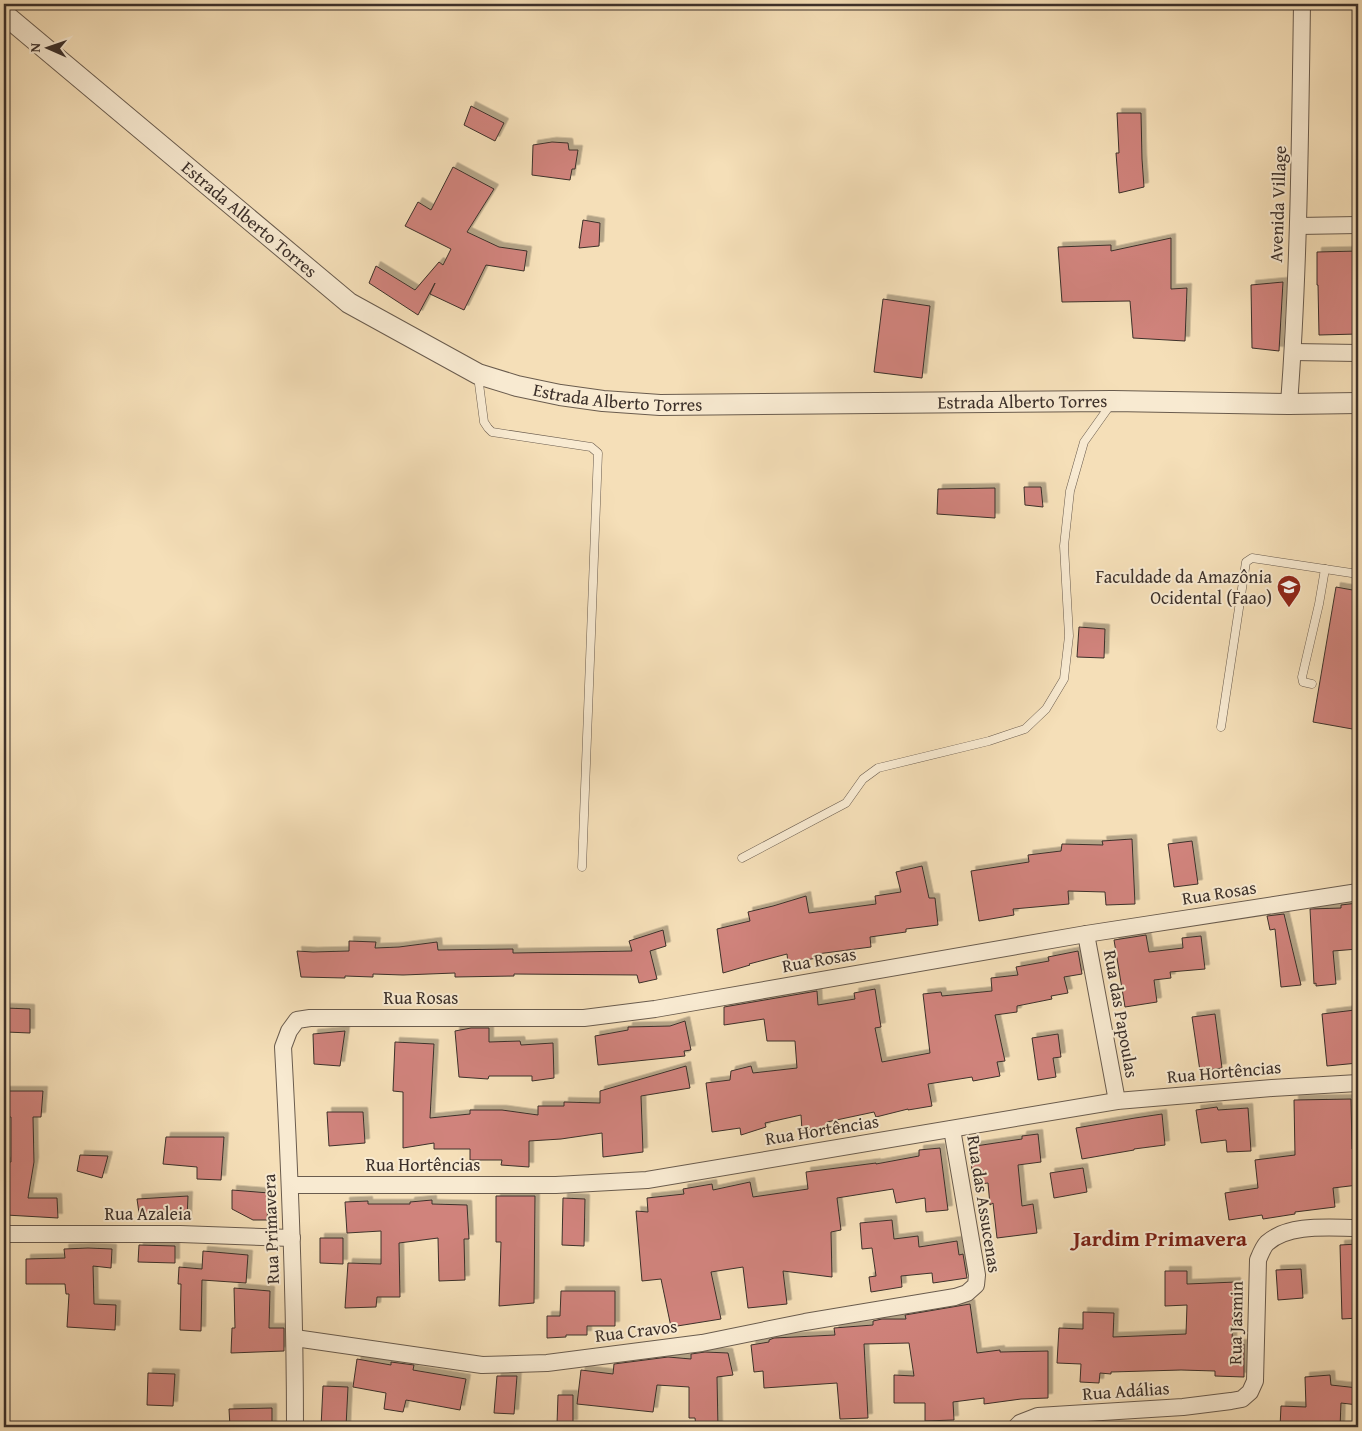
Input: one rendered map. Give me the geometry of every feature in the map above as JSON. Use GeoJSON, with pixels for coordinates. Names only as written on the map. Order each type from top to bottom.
{"type":"FeatureCollection","features":[{"type":"Feature","properties":{"kind":"street","name":"Avenida Village"},"geometry":{"type":"LineString","coordinates":[[1288,404],[1298,226],[1302,4]]}},
{"type":"Feature","properties":{"kind":"street","name":"Estrada Alberto Torres"},"geometry":{"type":"LineString","coordinates":[[4,14],[349,303],[478,374],[517,386],[603,401],[660,405],[1113,401],[1288,404],[1358,403]]}},
{"type":"Feature","properties":{"kind":"street"},"geometry":{"type":"LineString","coordinates":[[1298,226],[1358,225]]}},
{"type":"Feature","properties":{"kind":"street"},"geometry":{"type":"LineString","coordinates":[[1292,352],[1358,353]]}},
{"type":"Feature","properties":{"kind":"street","name":"Rua Rosas"},"geometry":{"type":"LineString","coordinates":[[289,1032],[297,1020],[310,1018],[584,1018],[665,1007],[1086,934],[1358,892]]}},
{"type":"Feature","properties":{"kind":"street","name":"Rua das Papoulas"},"geometry":{"type":"LineString","coordinates":[[1086,934],[1117,1101]]}},
{"type":"Feature","properties":{"kind":"street","name":"Rua Primavera"},"geometry":{"type":"LineString","coordinates":[[289,1032],[283,1047],[292,1238],[295,1427]]}},
{"type":"Feature","properties":{"kind":"street","name":"Rua Hortências"},"geometry":{"type":"LineString","coordinates":[[290,1185],[556,1185],[648,1180],[1117,1101],[1358,1083]]}},
{"type":"Feature","properties":{"kind":"street","name":"Rua das Assucenas"},"geometry":{"type":"LineString","coordinates":[[952,1129],[977,1275],[976,1285]]}},
{"type":"Feature","properties":{"kind":"street","name":"Rua Jasmin"},"geometry":{"type":"LineString","coordinates":[[1242,1399],[1250,1392],[1255,1381],[1258,1260],[1266,1244],[1280,1234],[1298,1229],[1358,1228]]}},
{"type":"Feature","properties":{"kind":"street","name":"Rua Azaleia"},"geometry":{"type":"LineString","coordinates":[[4,1234],[180,1234],[292,1238]]}},
{"type":"Feature","properties":{"kind":"street","name":"Rua Cravos"},"geometry":{"type":"LineString","coordinates":[[295,1338],[482,1365],[547,1363],[702,1343],[805,1322],[955,1297],[967,1293],[976,1285]]}},
{"type":"Feature","properties":{"kind":"street","name":"Rua Adálias"},"geometry":{"type":"LineString","coordinates":[[1016,1427],[1020,1423],[1038,1416],[1183,1407],[1242,1399]]}},
{"type":"Feature","properties":{"kind":"lane"},"geometry":{"type":"LineString","coordinates":[[478,374],[484,422],[492,432],[591,447],[598,453],[582,867]]}},
{"type":"Feature","properties":{"kind":"lane"},"geometry":{"type":"LineString","coordinates":[[742,858],[846,803],[863,780],[878,768],[989,742],[1025,729],[1046,709],[1064,679],[1069,636],[1064,546],[1070,491],[1084,442],[1113,401]]}},
{"type":"Feature","properties":{"kind":"lane"},"geometry":{"type":"LineString","coordinates":[[1221,727],[1246,562],[1252,558],[1358,574]]}},
{"type":"Feature","properties":{"kind":"lane"},"geometry":{"type":"LineString","coordinates":[[1312,684],[1303,682],[1302,677],[1325,569]]}},
{"type":"Feature","properties":{"kind":"building"},"geometry":{"type":"Polygon","coordinates":[[[471,106],[504,123],[495,141],[464,125],[471,106]]]}},
{"type":"Feature","properties":{"kind":"building"},"geometry":{"type":"Polygon","coordinates":[[[1117,113],[1141,113],[1144,187],[1119,193],[1116,153],[1119,153],[1117,113]]]}},
{"type":"Feature","properties":{"kind":"building"},"geometry":{"type":"Polygon","coordinates":[[[552,142],[568,143],[569,150],[578,150],[575,169],[572,169],[570,180],[532,175],[533,145],[552,142]]]}},
{"type":"Feature","properties":{"kind":"building"},"geometry":{"type":"Polygon","coordinates":[[[453,167],[494,189],[467,232],[499,247],[527,251],[524,271],[486,265],[464,310],[430,294],[435,283],[418,315],[369,283],[376,266],[415,290],[439,262],[443,265],[451,249],[405,226],[418,202],[431,210],[453,167]]]}},
{"type":"Feature","properties":{"kind":"building"},"geometry":{"type":"Polygon","coordinates":[[[583,220],[600,223],[599,246],[579,248],[583,220]]]}},
{"type":"Feature","properties":{"kind":"building"},"geometry":{"type":"Polygon","coordinates":[[[1171,238],[1171,289],[1187,288],[1185,341],[1133,338],[1130,301],[1062,302],[1058,247],[1111,245],[1111,251],[1171,238]]]}},
{"type":"Feature","properties":{"kind":"building"},"geometry":{"type":"Polygon","coordinates":[[[1358,251],[1358,334],[1319,335],[1317,252],[1358,251]]]}},
{"type":"Feature","properties":{"kind":"building"},"geometry":{"type":"Polygon","coordinates":[[[1283,282],[1279,351],[1252,348],[1251,285],[1283,282]]]}},
{"type":"Feature","properties":{"kind":"building"},"geometry":{"type":"Polygon","coordinates":[[[883,299],[930,306],[922,378],[874,372],[883,299]]]}},
{"type":"Feature","properties":{"kind":"building"},"geometry":{"type":"Polygon","coordinates":[[[1024,487],[1041,487],[1043,507],[1025,505],[1024,487]]]}},
{"type":"Feature","properties":{"kind":"building"},"geometry":{"type":"Polygon","coordinates":[[[995,488],[995,518],[937,514],[938,489],[995,488]]]}},
{"type":"Feature","properties":{"kind":"building"},"geometry":{"type":"Polygon","coordinates":[[[1336,587],[1358,591],[1358,730],[1313,722],[1336,587]]]}},
{"type":"Feature","properties":{"kind":"building"},"geometry":{"type":"Polygon","coordinates":[[[1079,627],[1105,629],[1104,658],[1077,657],[1079,627]]]}},
{"type":"Feature","properties":{"kind":"building"},"geometry":{"type":"Polygon","coordinates":[[[1132,839],[1135,904],[1106,905],[1105,892],[1068,891],[1069,904],[1013,909],[1014,915],[979,921],[971,871],[1029,862],[1028,855],[1061,851],[1062,844],[1103,845],[1102,841],[1132,839]]]}},
{"type":"Feature","properties":{"kind":"building"},"geometry":{"type":"Polygon","coordinates":[[[1192,841],[1198,884],[1174,887],[1168,844],[1192,841]]]}},
{"type":"Feature","properties":{"kind":"building"},"geometry":{"type":"Polygon","coordinates":[[[922,866],[929,898],[935,898],[938,925],[906,929],[906,932],[870,937],[871,947],[817,954],[817,958],[788,963],[787,954],[723,973],[717,929],[750,921],[748,912],[806,896],[809,913],[876,904],[875,896],[901,892],[896,872],[922,866]]]}},
{"type":"Feature","properties":{"kind":"building"},"geometry":{"type":"Polygon","coordinates":[[[1358,903],[1358,949],[1333,951],[1336,984],[1316,986],[1316,983],[1314,984],[1310,909],[1341,908],[1341,905],[1358,903]]]}},
{"type":"Feature","properties":{"kind":"building"},"geometry":{"type":"Polygon","coordinates":[[[1284,914],[1301,985],[1281,987],[1275,929],[1270,930],[1267,916],[1284,914]]]}},
{"type":"Feature","properties":{"kind":"building"},"geometry":{"type":"Polygon","coordinates":[[[663,930],[666,946],[650,951],[657,979],[639,983],[637,975],[514,974],[514,976],[455,977],[455,973],[373,974],[373,977],[345,976],[345,978],[301,977],[297,951],[349,951],[349,941],[376,942],[375,948],[437,942],[438,950],[513,949],[513,953],[632,951],[629,941],[663,930]]]}},
{"type":"Feature","properties":{"kind":"building"},"geometry":{"type":"Polygon","coordinates":[[[1146,935],[1149,952],[1183,948],[1182,938],[1201,936],[1205,969],[1170,972],[1171,978],[1154,980],[1157,1002],[1125,1007],[1114,940],[1146,935]]]}},
{"type":"Feature","properties":{"kind":"building"},"geometry":{"type":"Polygon","coordinates":[[[1078,951],[1082,974],[1064,977],[1068,993],[1051,996],[1052,999],[1017,1006],[1017,1012],[995,1015],[1005,1061],[997,1062],[1000,1076],[973,1081],[972,1077],[928,1084],[932,1106],[908,1109],[876,1117],[874,1112],[827,1122],[827,1126],[802,1131],[801,1115],[765,1123],[766,1127],[741,1135],[740,1128],[712,1132],[706,1083],[730,1080],[731,1071],[751,1066],[753,1073],[797,1068],[795,1041],[767,1041],[764,1019],[724,1025],[724,1007],[817,991],[818,1005],[855,999],[854,993],[875,989],[881,1027],[875,1028],[882,1062],[930,1053],[923,994],[941,992],[942,996],[992,991],[991,978],[1018,975],[1016,967],[1049,961],[1048,957],[1078,951]]]}},
{"type":"Feature","properties":{"kind":"building"},"geometry":{"type":"Polygon","coordinates":[[[6,1008],[30,1009],[30,1033],[6,1032],[6,1008]]]}},
{"type":"Feature","properties":{"kind":"building"},"geometry":{"type":"Polygon","coordinates":[[[1355,1010],[1358,1063],[1327,1066],[1322,1014],[1355,1010]]]}},
{"type":"Feature","properties":{"kind":"building"},"geometry":{"type":"Polygon","coordinates":[[[1215,1014],[1222,1068],[1200,1071],[1192,1017],[1215,1014]]]}},
{"type":"Feature","properties":{"kind":"building"},"geometry":{"type":"Polygon","coordinates":[[[685,1021],[691,1050],[684,1051],[685,1056],[598,1065],[595,1036],[628,1030],[628,1027],[670,1026],[685,1021]]]}},
{"type":"Feature","properties":{"kind":"building"},"geometry":{"type":"Polygon","coordinates":[[[471,1028],[489,1028],[489,1042],[520,1041],[521,1045],[553,1043],[554,1078],[532,1081],[532,1076],[489,1076],[488,1079],[459,1077],[455,1031],[471,1028]]]}},
{"type":"Feature","properties":{"kind":"building"},"geometry":{"type":"Polygon","coordinates":[[[345,1031],[340,1066],[314,1064],[313,1034],[345,1031]]]}},
{"type":"Feature","properties":{"kind":"building"},"geometry":{"type":"Polygon","coordinates":[[[1058,1034],[1061,1057],[1053,1058],[1056,1077],[1038,1080],[1032,1038],[1058,1034]]]}},
{"type":"Feature","properties":{"kind":"building"},"geometry":{"type":"Polygon","coordinates":[[[395,1042],[434,1044],[430,1118],[470,1114],[470,1110],[502,1110],[538,1115],[538,1106],[564,1106],[564,1102],[600,1103],[600,1091],[686,1066],[690,1088],[641,1096],[643,1152],[603,1157],[602,1133],[529,1141],[529,1167],[501,1165],[502,1160],[470,1160],[470,1149],[434,1149],[434,1143],[403,1148],[403,1092],[393,1091],[395,1042]]]}},
{"type":"Feature","properties":{"kind":"building"},"geometry":{"type":"Polygon","coordinates":[[[4,1091],[43,1091],[41,1117],[33,1117],[34,1162],[28,1198],[57,1198],[58,1218],[6,1215],[8,1195],[4,1194],[4,1162],[11,1162],[11,1117],[4,1117],[4,1091]]]}},
{"type":"Feature","properties":{"kind":"building"},"geometry":{"type":"Polygon","coordinates":[[[1351,1099],[1352,1149],[1358,1148],[1358,1185],[1333,1188],[1335,1207],[1295,1212],[1295,1214],[1263,1219],[1262,1215],[1229,1220],[1225,1193],[1258,1188],[1255,1160],[1295,1155],[1294,1100],[1351,1099]]]}},
{"type":"Feature","properties":{"kind":"building"},"geometry":{"type":"Polygon","coordinates":[[[1217,1107],[1218,1110],[1248,1108],[1251,1151],[1227,1152],[1226,1140],[1201,1143],[1196,1110],[1217,1107]]]}},
{"type":"Feature","properties":{"kind":"building"},"geometry":{"type":"Polygon","coordinates":[[[327,1112],[363,1112],[365,1143],[329,1146],[327,1112]]]}},
{"type":"Feature","properties":{"kind":"building"},"geometry":{"type":"Polygon","coordinates":[[[1162,1114],[1165,1145],[1082,1159],[1076,1128],[1162,1114]]]}},
{"type":"Feature","properties":{"kind":"building"},"geometry":{"type":"Polygon","coordinates":[[[1038,1134],[1041,1162],[1018,1165],[1022,1206],[1033,1204],[1037,1233],[997,1238],[993,1203],[990,1205],[988,1183],[974,1185],[969,1147],[1022,1139],[1022,1136],[1038,1134]]]}},
{"type":"Feature","properties":{"kind":"building"},"geometry":{"type":"Polygon","coordinates":[[[166,1137],[224,1137],[221,1180],[197,1179],[197,1167],[163,1164],[166,1137]]]}},
{"type":"Feature","properties":{"kind":"building"},"geometry":{"type":"Polygon","coordinates":[[[940,1148],[948,1210],[926,1212],[925,1198],[896,1203],[893,1189],[837,1198],[841,1230],[831,1232],[832,1277],[783,1271],[787,1304],[748,1308],[743,1267],[711,1272],[721,1319],[671,1327],[661,1279],[642,1281],[636,1211],[648,1212],[647,1198],[684,1194],[683,1189],[712,1184],[713,1190],[750,1182],[753,1197],[808,1189],[806,1172],[876,1164],[919,1156],[919,1150],[940,1148]]]}},
{"type":"Feature","properties":{"kind":"building"},"geometry":{"type":"Polygon","coordinates":[[[80,1155],[108,1156],[102,1178],[77,1171],[80,1155]]]}},
{"type":"Feature","properties":{"kind":"building"},"geometry":{"type":"Polygon","coordinates":[[[1083,1168],[1087,1192],[1054,1198],[1050,1173],[1083,1168]]]}},
{"type":"Feature","properties":{"kind":"building"},"geometry":{"type":"Polygon","coordinates":[[[232,1190],[269,1193],[267,1220],[253,1220],[232,1209],[232,1190]]]}},
{"type":"Feature","properties":{"kind":"building"},"geometry":{"type":"Polygon","coordinates":[[[188,1196],[187,1219],[173,1219],[173,1215],[139,1213],[137,1199],[188,1196]]]}},
{"type":"Feature","properties":{"kind":"building"},"geometry":{"type":"Polygon","coordinates":[[[496,1196],[535,1196],[534,1303],[499,1306],[501,1242],[496,1242],[496,1196]]]}},
{"type":"Feature","properties":{"kind":"building"},"geometry":{"type":"Polygon","coordinates":[[[563,1198],[585,1199],[584,1246],[562,1245],[563,1198]]]}},
{"type":"Feature","properties":{"kind":"building"},"geometry":{"type":"Polygon","coordinates":[[[432,1200],[432,1204],[467,1205],[469,1239],[464,1239],[465,1280],[439,1281],[438,1238],[399,1243],[400,1297],[377,1297],[376,1307],[345,1308],[348,1263],[381,1264],[381,1231],[347,1233],[345,1202],[368,1201],[368,1204],[410,1204],[410,1202],[432,1200]]]}},
{"type":"Feature","properties":{"kind":"building"},"geometry":{"type":"Polygon","coordinates":[[[892,1220],[894,1239],[918,1236],[919,1247],[957,1241],[959,1255],[963,1254],[967,1278],[933,1283],[932,1273],[901,1276],[902,1287],[871,1292],[869,1277],[876,1276],[872,1248],[862,1249],[860,1223],[892,1220]]]}},
{"type":"Feature","properties":{"kind":"building"},"geometry":{"type":"Polygon","coordinates":[[[320,1238],[343,1238],[343,1264],[320,1263],[320,1238]]]}},
{"type":"Feature","properties":{"kind":"building"},"geometry":{"type":"Polygon","coordinates":[[[1358,1244],[1358,1318],[1342,1319],[1340,1245],[1358,1244]]]}},
{"type":"Feature","properties":{"kind":"building"},"geometry":{"type":"Polygon","coordinates":[[[139,1245],[175,1246],[175,1263],[138,1262],[139,1245]]]}},
{"type":"Feature","properties":{"kind":"building"},"geometry":{"type":"Polygon","coordinates":[[[64,1249],[112,1249],[111,1268],[93,1266],[94,1304],[116,1305],[115,1330],[67,1327],[69,1294],[66,1294],[65,1284],[26,1284],[26,1259],[65,1258],[64,1249]]]}},
{"type":"Feature","properties":{"kind":"building"},"geometry":{"type":"Polygon","coordinates":[[[203,1251],[248,1255],[246,1283],[202,1280],[201,1331],[180,1330],[181,1284],[178,1284],[179,1267],[202,1269],[203,1251]]]}},
{"type":"Feature","properties":{"kind":"building"},"geometry":{"type":"Polygon","coordinates":[[[1301,1269],[1303,1298],[1278,1300],[1276,1270],[1301,1269]]]}},
{"type":"Feature","properties":{"kind":"building"},"geometry":{"type":"Polygon","coordinates":[[[1165,1271],[1187,1271],[1187,1284],[1236,1282],[1237,1306],[1233,1306],[1232,1344],[1244,1344],[1244,1377],[1215,1376],[1215,1371],[1111,1372],[1111,1374],[1100,1373],[1099,1383],[1080,1382],[1081,1364],[1057,1363],[1059,1328],[1083,1329],[1083,1312],[1114,1313],[1113,1337],[1186,1334],[1187,1305],[1165,1306],[1165,1271]]]}},
{"type":"Feature","properties":{"kind":"building"},"geometry":{"type":"Polygon","coordinates":[[[234,1288],[270,1291],[269,1328],[284,1328],[284,1351],[231,1353],[232,1328],[235,1328],[234,1288]]]}},
{"type":"Feature","properties":{"kind":"building"},"geometry":{"type":"Polygon","coordinates":[[[561,1291],[615,1291],[615,1326],[587,1326],[587,1335],[566,1335],[566,1337],[547,1338],[547,1316],[560,1316],[561,1291]]]}},
{"type":"Feature","properties":{"kind":"building"},"geometry":{"type":"Polygon","coordinates":[[[970,1304],[977,1353],[1000,1350],[1000,1352],[1048,1351],[1048,1398],[1021,1399],[984,1404],[984,1398],[953,1402],[954,1420],[925,1421],[925,1403],[894,1403],[894,1375],[914,1376],[909,1343],[864,1344],[868,1418],[840,1419],[837,1383],[764,1388],[763,1371],[754,1372],[751,1345],[769,1342],[769,1340],[774,1338],[835,1335],[834,1328],[873,1325],[873,1321],[882,1319],[906,1319],[905,1315],[970,1304]]]}},
{"type":"Feature","properties":{"kind":"building"},"geometry":{"type":"Polygon","coordinates":[[[705,1352],[728,1353],[733,1375],[717,1377],[718,1427],[696,1427],[695,1418],[689,1418],[689,1387],[657,1385],[653,1412],[577,1404],[581,1370],[613,1374],[614,1364],[668,1357],[691,1359],[691,1354],[705,1352]]]}},
{"type":"Feature","properties":{"kind":"building"},"geometry":{"type":"Polygon","coordinates":[[[357,1359],[391,1365],[391,1362],[414,1365],[413,1370],[466,1379],[460,1410],[406,1400],[403,1412],[384,1409],[386,1393],[353,1387],[357,1359]]]}},
{"type":"Feature","properties":{"kind":"building"},"geometry":{"type":"Polygon","coordinates":[[[148,1373],[175,1374],[173,1406],[147,1405],[148,1373]]]}},
{"type":"Feature","properties":{"kind":"building"},"geometry":{"type":"Polygon","coordinates":[[[1330,1375],[1331,1385],[1358,1388],[1358,1405],[1341,1403],[1340,1427],[1280,1427],[1281,1406],[1306,1407],[1305,1377],[1330,1375]]]}},
{"type":"Feature","properties":{"kind":"building"},"geometry":{"type":"Polygon","coordinates":[[[497,1376],[517,1376],[514,1414],[494,1413],[497,1376]]]}},
{"type":"Feature","properties":{"kind":"building"},"geometry":{"type":"Polygon","coordinates":[[[323,1386],[348,1387],[346,1427],[321,1427],[323,1386]]]}},
{"type":"Feature","properties":{"kind":"building"},"geometry":{"type":"Polygon","coordinates":[[[558,1395],[573,1395],[573,1424],[557,1424],[558,1395]]]}},
{"type":"Feature","properties":{"kind":"building"},"geometry":{"type":"Polygon","coordinates":[[[272,1408],[272,1427],[230,1427],[229,1409],[272,1408]]]}},
{"type":"Feature","properties":{"kind":"place","name":"Faculdade da Amazônia Ocidental (Faao)"},"geometry":{"type":"Point","coordinates":[1289,608]}},
{"type":"Feature","properties":{"kind":"district","name":"Jardim Primavera"},"geometry":{"type":"Point","coordinates":[1160,1238]}}]}
